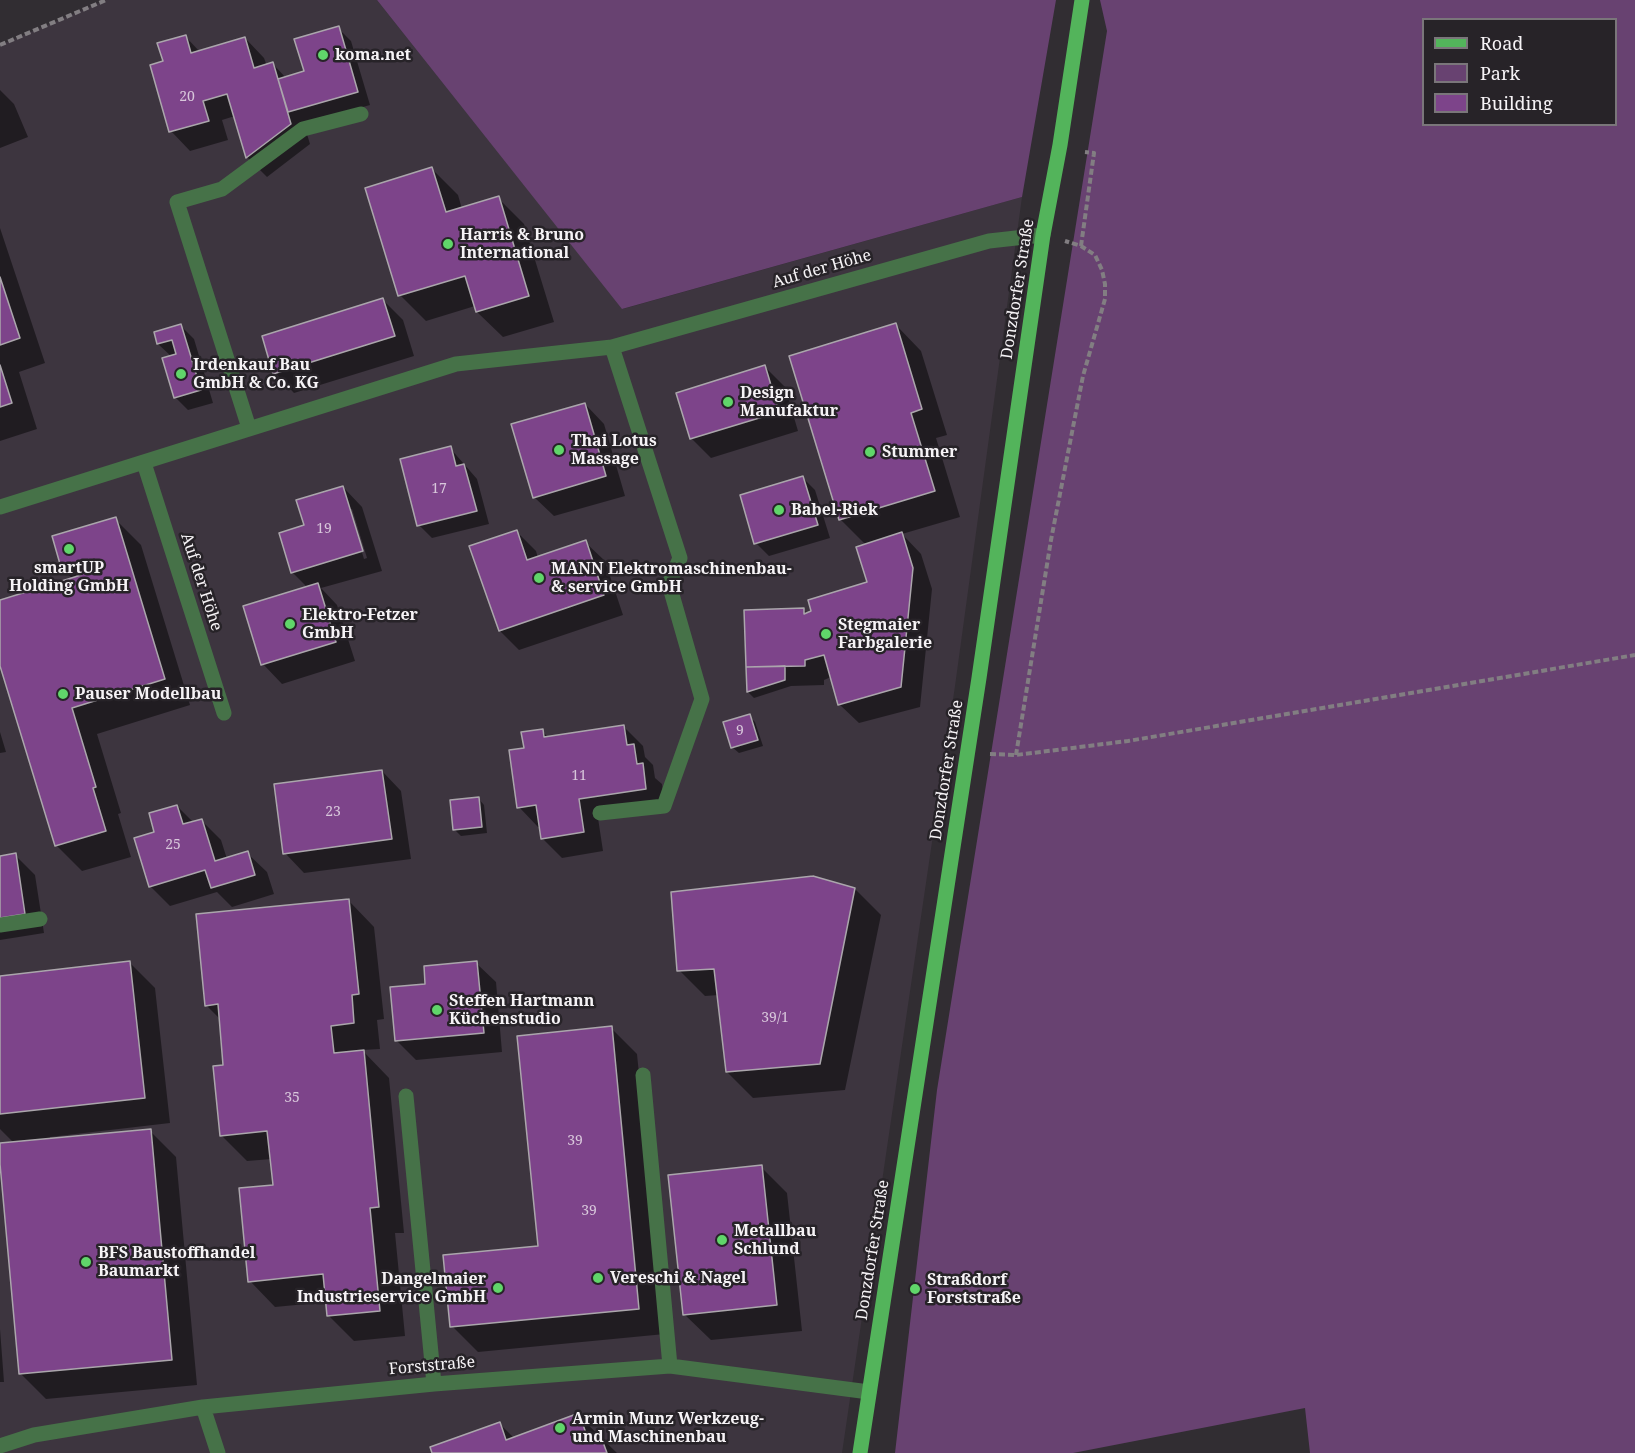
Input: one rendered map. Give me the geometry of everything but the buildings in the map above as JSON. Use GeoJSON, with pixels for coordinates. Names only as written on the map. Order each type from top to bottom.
{"type":"FeatureCollection","features":[{"type":"Feature","properties":{"kind":"main road","name":"Donzdorfer Straße"},"geometry":{"type":"LineString","coordinates":[[860,1453],[968,753],[1043,235],[1069,93],[1082,0]]}},
{"type":"Feature","properties":{"kind":"street"},"geometry":{"type":"LineString","coordinates":[[249,428],[177,202],[222,189],[303,129],[361,114]]}},
{"type":"Feature","properties":{"kind":"street","name":"Auf der Höhe"},"geometry":{"type":"LineString","coordinates":[[0,507],[456,364],[612,347],[989,241],[1043,235]]}},
{"type":"Feature","properties":{"kind":"street"},"geometry":{"type":"LineString","coordinates":[[600,813],[664,806],[702,699],[669,584],[680,558],[612,347]]}},
{"type":"Feature","properties":{"kind":"street","name":"Auf der Höhe"},"geometry":{"type":"LineString","coordinates":[[144,463],[224,713]]}},
{"type":"Feature","properties":{"kind":"street"},"geometry":{"type":"LineString","coordinates":[[0,925],[40,919]]}},
{"type":"Feature","properties":{"kind":"street"},"geometry":{"type":"LineString","coordinates":[[643,1075],[670,1366]]}},
{"type":"Feature","properties":{"kind":"street"},"geometry":{"type":"LineString","coordinates":[[406,1096],[434,1383]]}},
{"type":"Feature","properties":{"kind":"street","name":"Forststraße"},"geometry":{"type":"LineString","coordinates":[[0,1446],[34,1435],[203,1407],[434,1383],[670,1366],[869,1392]]}},
{"type":"Feature","properties":{"kind":"street"},"geometry":{"type":"LineString","coordinates":[[203,1407],[217,1452],[233,1453]]}},
{"type":"Feature","properties":{"kind":"path"},"geometry":{"type":"LineString","coordinates":[[0,45],[106,0]]}},
{"type":"Feature","properties":{"kind":"path"},"geometry":{"type":"LineString","coordinates":[[1081,246],[1094,153],[1085,152]]}},
{"type":"Feature","properties":{"kind":"path"},"geometry":{"type":"LineString","coordinates":[[1016,755],[1051,540],[1083,376],[1105,299],[1102,270],[1095,255],[1081,246],[1043,235]]}},
{"type":"Feature","properties":{"kind":"path"},"geometry":{"type":"LineString","coordinates":[[968,753],[1016,755],[1128,741],[1635,655]]}},
{"type":"Feature","properties":{"kind":"shaded area"},"geometry":{"type":"Polygon","coordinates":[[[106,0],[377,0],[623,309],[1022,197],[955,686],[842,1453],[0,1453],[0,45],[106,0]]]}},
{"type":"Feature","properties":{"kind":"green space"},"geometry":{"type":"Polygon","coordinates":[[[377,0],[1056,0],[1022,197],[622,309],[377,0]]]}},
{"type":"Feature","properties":{"kind":"green space"},"geometry":{"type":"Polygon","coordinates":[[[1100,0],[1635,0],[1635,1453],[1310,1453],[1305,1408],[1073,1453],[895,1453],[937,1090],[1107,31],[1100,0]]]}},
{"type":"Feature","properties":{"kind":"place","name":"koma.net"},"geometry":{"type":"Point","coordinates":[323,55]}},
{"type":"Feature","properties":{"kind":"place","name":"Harris & Bruno International"},"geometry":{"type":"Point","coordinates":[448,244]}},
{"type":"Feature","properties":{"kind":"place","name":"Irdenkauf Bau GmbH & Co. KG"},"geometry":{"type":"Point","coordinates":[181,374]}},
{"type":"Feature","properties":{"kind":"place","name":"Design Manufaktur"},"geometry":{"type":"Point","coordinates":[728,402]}},
{"type":"Feature","properties":{"kind":"place","name":"Thai Lotus Massage"},"geometry":{"type":"Point","coordinates":[559,450]}},
{"type":"Feature","properties":{"kind":"place","name":"Stummer"},"geometry":{"type":"Point","coordinates":[870,452]}},
{"type":"Feature","properties":{"kind":"place","name":"Babel-Riek"},"geometry":{"type":"Point","coordinates":[779,510]}},
{"type":"Feature","properties":{"kind":"place","name":"smartUP Holding GmbH"},"geometry":{"type":"Point","coordinates":[69,549]}},
{"type":"Feature","properties":{"kind":"place","name":"MANN Elektromaschinenbau- & service GmbH"},"geometry":{"type":"Point","coordinates":[539,578]}},
{"type":"Feature","properties":{"kind":"place","name":"Elektro-Fetzer GmbH"},"geometry":{"type":"Point","coordinates":[290,624]}},
{"type":"Feature","properties":{"kind":"place","name":"Stegmaier Farbgalerie"},"geometry":{"type":"Point","coordinates":[826,634]}},
{"type":"Feature","properties":{"kind":"place","name":"Pauser Modellbau"},"geometry":{"type":"Point","coordinates":[63,694]}},
{"type":"Feature","properties":{"kind":"place","name":"Steffen Hartmann Küchenstudio"},"geometry":{"type":"Point","coordinates":[437,1010]}},
{"type":"Feature","properties":{"kind":"place","name":"Metallbau Schlund"},"geometry":{"type":"Point","coordinates":[722,1240]}},
{"type":"Feature","properties":{"kind":"place","name":"BFS Baustoffhandel Baumarkt"},"geometry":{"type":"Point","coordinates":[86,1262]}},
{"type":"Feature","properties":{"kind":"place","name":"Vereschi & Nagel"},"geometry":{"type":"Point","coordinates":[598,1278]}},
{"type":"Feature","properties":{"kind":"place","name":"Dangelmaier Industrieservice GmbH"},"geometry":{"type":"Point","coordinates":[498,1288]}},
{"type":"Feature","properties":{"kind":"place","name":"Straßdorf Forststraße"},"geometry":{"type":"Point","coordinates":[915,1289]}},
{"type":"Feature","properties":{"kind":"place","name":"Armin Munz Werkzeug- und Maschinenbau"},"geometry":{"type":"Point","coordinates":[560,1428]}}]}
